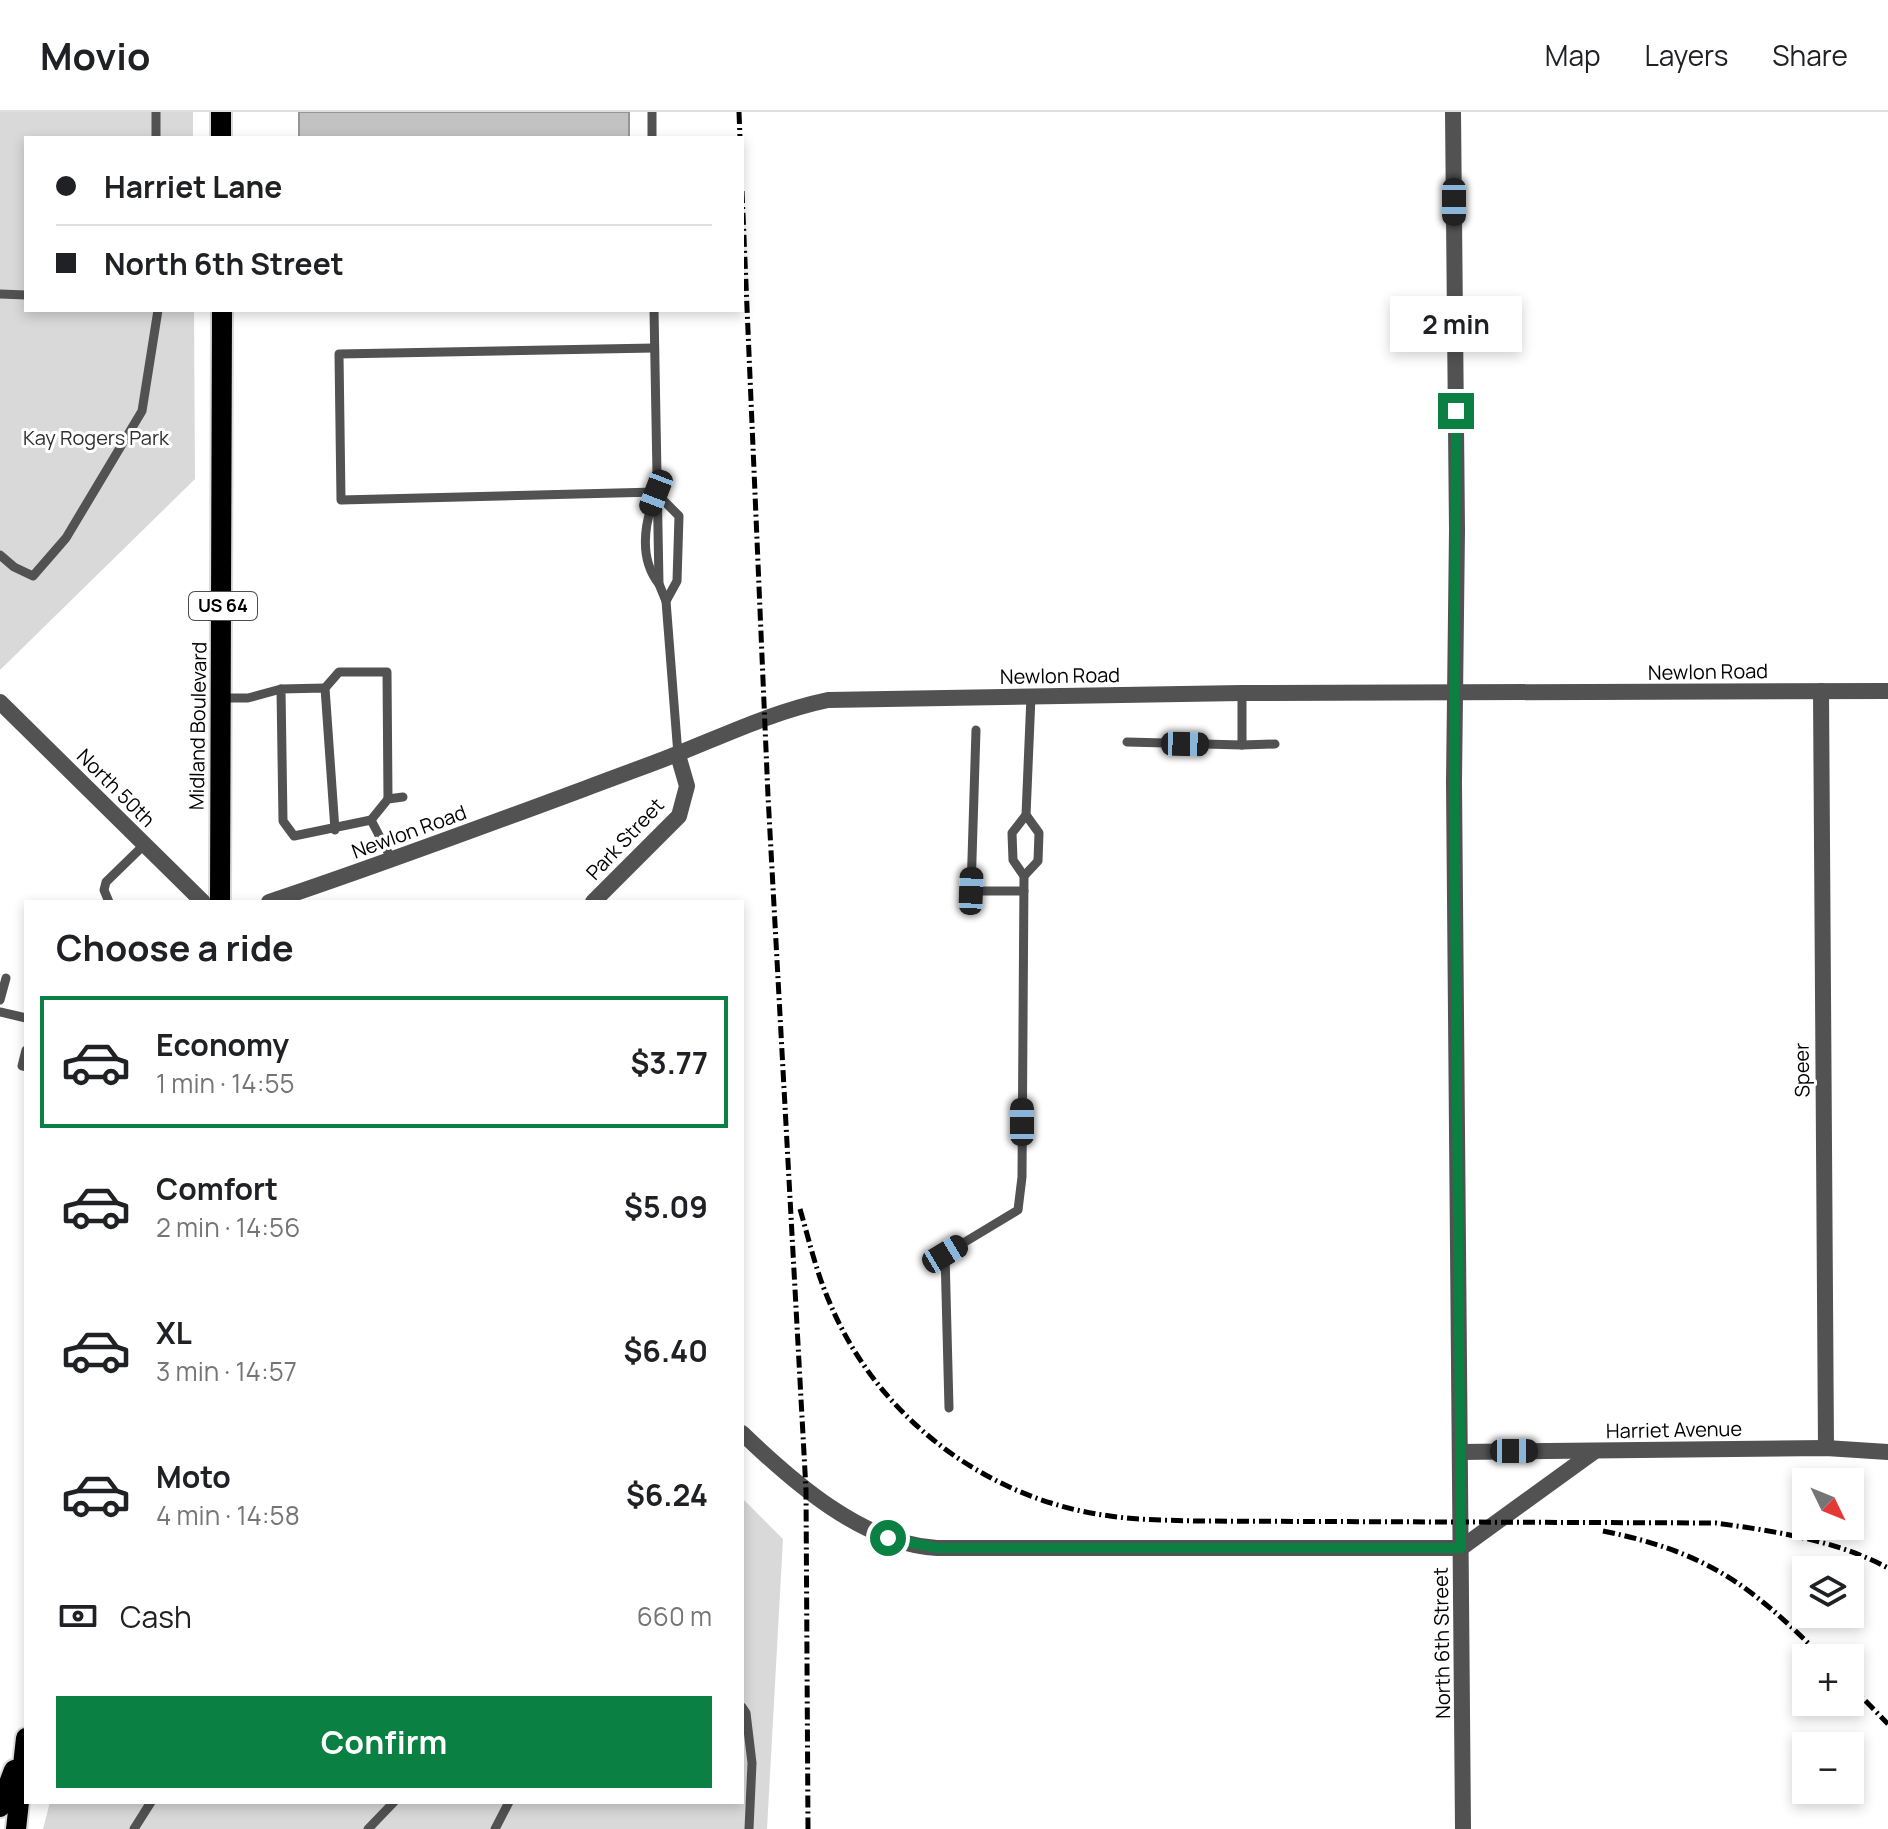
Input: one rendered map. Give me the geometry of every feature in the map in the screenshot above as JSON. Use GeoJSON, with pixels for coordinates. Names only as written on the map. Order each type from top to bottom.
{"type":"FeatureCollection","features":[{"type":"Feature","properties":{"kind":"main road"},"geometry":{"type":"LineString","coordinates":[[221,112],[221,136]]}},
{"type":"Feature","properties":{"kind":"main road","name":"Midland Boulevard"},"geometry":{"type":"LineString","coordinates":[[220,900],[222,312]]}},
{"type":"Feature","properties":{"kind":"main road"},"geometry":{"type":"LineString","coordinates":[[0,1807],[24,1744]]}},
{"type":"Feature","properties":{"kind":"main road"},"geometry":{"type":"LineString","coordinates":[[16,1829],[24,1751]]}},
{"type":"Feature","properties":{"kind":"street","name":"North 6th Street"},"geometry":{"type":"LineString","coordinates":[[1453,112],[1463,1829]]}},
{"type":"Feature","properties":{"kind":"street","name":"Speer"},"geometry":{"type":"LineString","coordinates":[[1821,691],[1826,1448]]}},
{"type":"Feature","properties":{"kind":"street","name":"Newlon Road"},"geometry":{"type":"LineString","coordinates":[[275,900],[678,755],[778,713],[828,700],[1242,693],[1888,691]]}},
{"type":"Feature","properties":{"kind":"street","name":"North 50th"},"geometry":{"type":"LineString","coordinates":[[2,709],[201,900]]}},
{"type":"Feature","properties":{"kind":"street","name":"Park Street"},"geometry":{"type":"LineString","coordinates":[[595,900],[679,816],[687,786],[678,755]]}},
{"type":"Feature","properties":{"kind":"street"},"geometry":{"type":"LineString","coordinates":[[744,1435],[806,1490],[878,1533],[924,1548],[1461,1548],[1595,1451]]}},
{"type":"Feature","properties":{"kind":"street","name":"Harriet Avenue"},"geometry":{"type":"LineString","coordinates":[[1460,1452],[1826,1448],[1888,1452]]}},
{"type":"Feature","properties":{"kind":"lane"},"geometry":{"type":"LineString","coordinates":[[156,112],[156,136]]}},
{"type":"Feature","properties":{"kind":"lane"},"geometry":{"type":"LineString","coordinates":[[652,112],[652,136]]}},
{"type":"Feature","properties":{"kind":"lane"},"geometry":{"type":"LineString","coordinates":[[0,294],[24,295]]}},
{"type":"Feature","properties":{"kind":"lane"},"geometry":{"type":"LineString","coordinates":[[0,555],[14,567],[33,576],[66,538],[142,411],[158,312]]}},
{"type":"Feature","properties":{"kind":"lane"},"geometry":{"type":"LineString","coordinates":[[654,312],[659,584],[666,601],[678,755]]}},
{"type":"Feature","properties":{"kind":"lane"},"geometry":{"type":"LineString","coordinates":[[654,348],[339,354],[341,500],[656,493],[679,516],[677,581],[666,601]]}},
{"type":"Feature","properties":{"kind":"lane"},"geometry":{"type":"LineString","coordinates":[[281,689],[283,821],[294,836],[335,830],[371,820],[388,799],[387,672],[339,672],[325,688],[335,830]]}},
{"type":"Feature","properties":{"kind":"lane"},"geometry":{"type":"LineString","coordinates":[[222,698],[248,698],[281,689],[325,688]]}},
{"type":"Feature","properties":{"kind":"lane"},"geometry":{"type":"LineString","coordinates":[[1242,693],[1242,745]]}},
{"type":"Feature","properties":{"kind":"lane"},"geometry":{"type":"LineString","coordinates":[[949,1408],[945,1254],[1018,1210],[1022,1177],[1024,876],[1013,860],[1012,833],[1026,815],[1031,696]]}},
{"type":"Feature","properties":{"kind":"lane"},"geometry":{"type":"LineString","coordinates":[[976,730],[971,891],[1024,891]]}},
{"type":"Feature","properties":{"kind":"lane"},"geometry":{"type":"LineString","coordinates":[[1127,742],[1275,744]]}},
{"type":"Feature","properties":{"kind":"lane"},"geometry":{"type":"LineString","coordinates":[[388,799],[403,797]]}},
{"type":"Feature","properties":{"kind":"lane"},"geometry":{"type":"LineString","coordinates":[[1024,876],[1038,861],[1039,833],[1026,815]]}},
{"type":"Feature","properties":{"kind":"lane"},"geometry":{"type":"LineString","coordinates":[[371,820],[392,860]]}},
{"type":"Feature","properties":{"kind":"lane"},"geometry":{"type":"LineString","coordinates":[[108,900],[104,890],[106,882],[145,844]]}},
{"type":"Feature","properties":{"kind":"lane"},"geometry":{"type":"LineString","coordinates":[[0,1000],[6,978]]}},
{"type":"Feature","properties":{"kind":"lane"},"geometry":{"type":"LineString","coordinates":[[0,1012],[24,1018]]}},
{"type":"Feature","properties":{"kind":"lane"},"geometry":{"type":"LineString","coordinates":[[744,1710],[752,1763],[749,1829]]}},
{"type":"Feature","properties":{"kind":"lane"},"geometry":{"type":"LineString","coordinates":[[134,1829],[150,1804]]}},
{"type":"Feature","properties":{"kind":"lane"},"geometry":{"type":"LineString","coordinates":[[368,1829],[392,1804]]}},
{"type":"Feature","properties":{"kind":"lane"},"geometry":{"type":"LineString","coordinates":[[495,1829],[508,1804]]}},
{"type":"Feature","properties":{"kind":"green space","name":"Kay Rogers Park"},"geometry":{"type":"Polygon","coordinates":[[[0,112],[193,112],[193,136],[24,136],[24,312],[194,312],[195,479],[0,670],[0,112]]]}},
{"type":"Feature","properties":{"kind":"green space"},"geometry":{"type":"Polygon","coordinates":[[[744,1500],[783,1539],[767,1829],[43,1829],[49,1804],[744,1804],[744,1500]]]}},
{"type":"Feature","properties":{"kind":"building"},"geometry":{"type":"Polygon","coordinates":[[[299,112],[629,112],[629,136],[299,136],[299,112]]]}},
{"type":"Feature","properties":{"kind":"railway"},"geometry":{"type":"LineString","coordinates":[[739,112],[740,136]]}},
{"type":"Feature","properties":{"kind":"railway"},"geometry":{"type":"LineString","coordinates":[[744,238],[768,796],[806,1490],[808,1829]]}},
{"type":"Feature","properties":{"kind":"railway"},"geometry":{"type":"LineString","coordinates":[[800,1209],[824,1290],[849,1343],[875,1381],[906,1415],[941,1446],[979,1471],[1020,1492],[1064,1507],[1152,1520],[1716,1523],[1782,1533],[1826,1544],[1888,1568]]}},
{"type":"Feature","properties":{"kind":"railway"},"geometry":{"type":"LineString","coordinates":[[1603,1531],[1639,1539],[1699,1561],[1748,1591],[1809,1644]]}},
{"type":"Feature","properties":{"kind":"railway"},"geometry":{"type":"LineString","coordinates":[[1864,1699],[1888,1724]]}},
{"type":"Feature","properties":{"kind":"route"},"geometry":{"type":"LineString","coordinates":[[888,1538],[924,1548],[1461,1548],[1454,782],[1456,411]]}}]}
